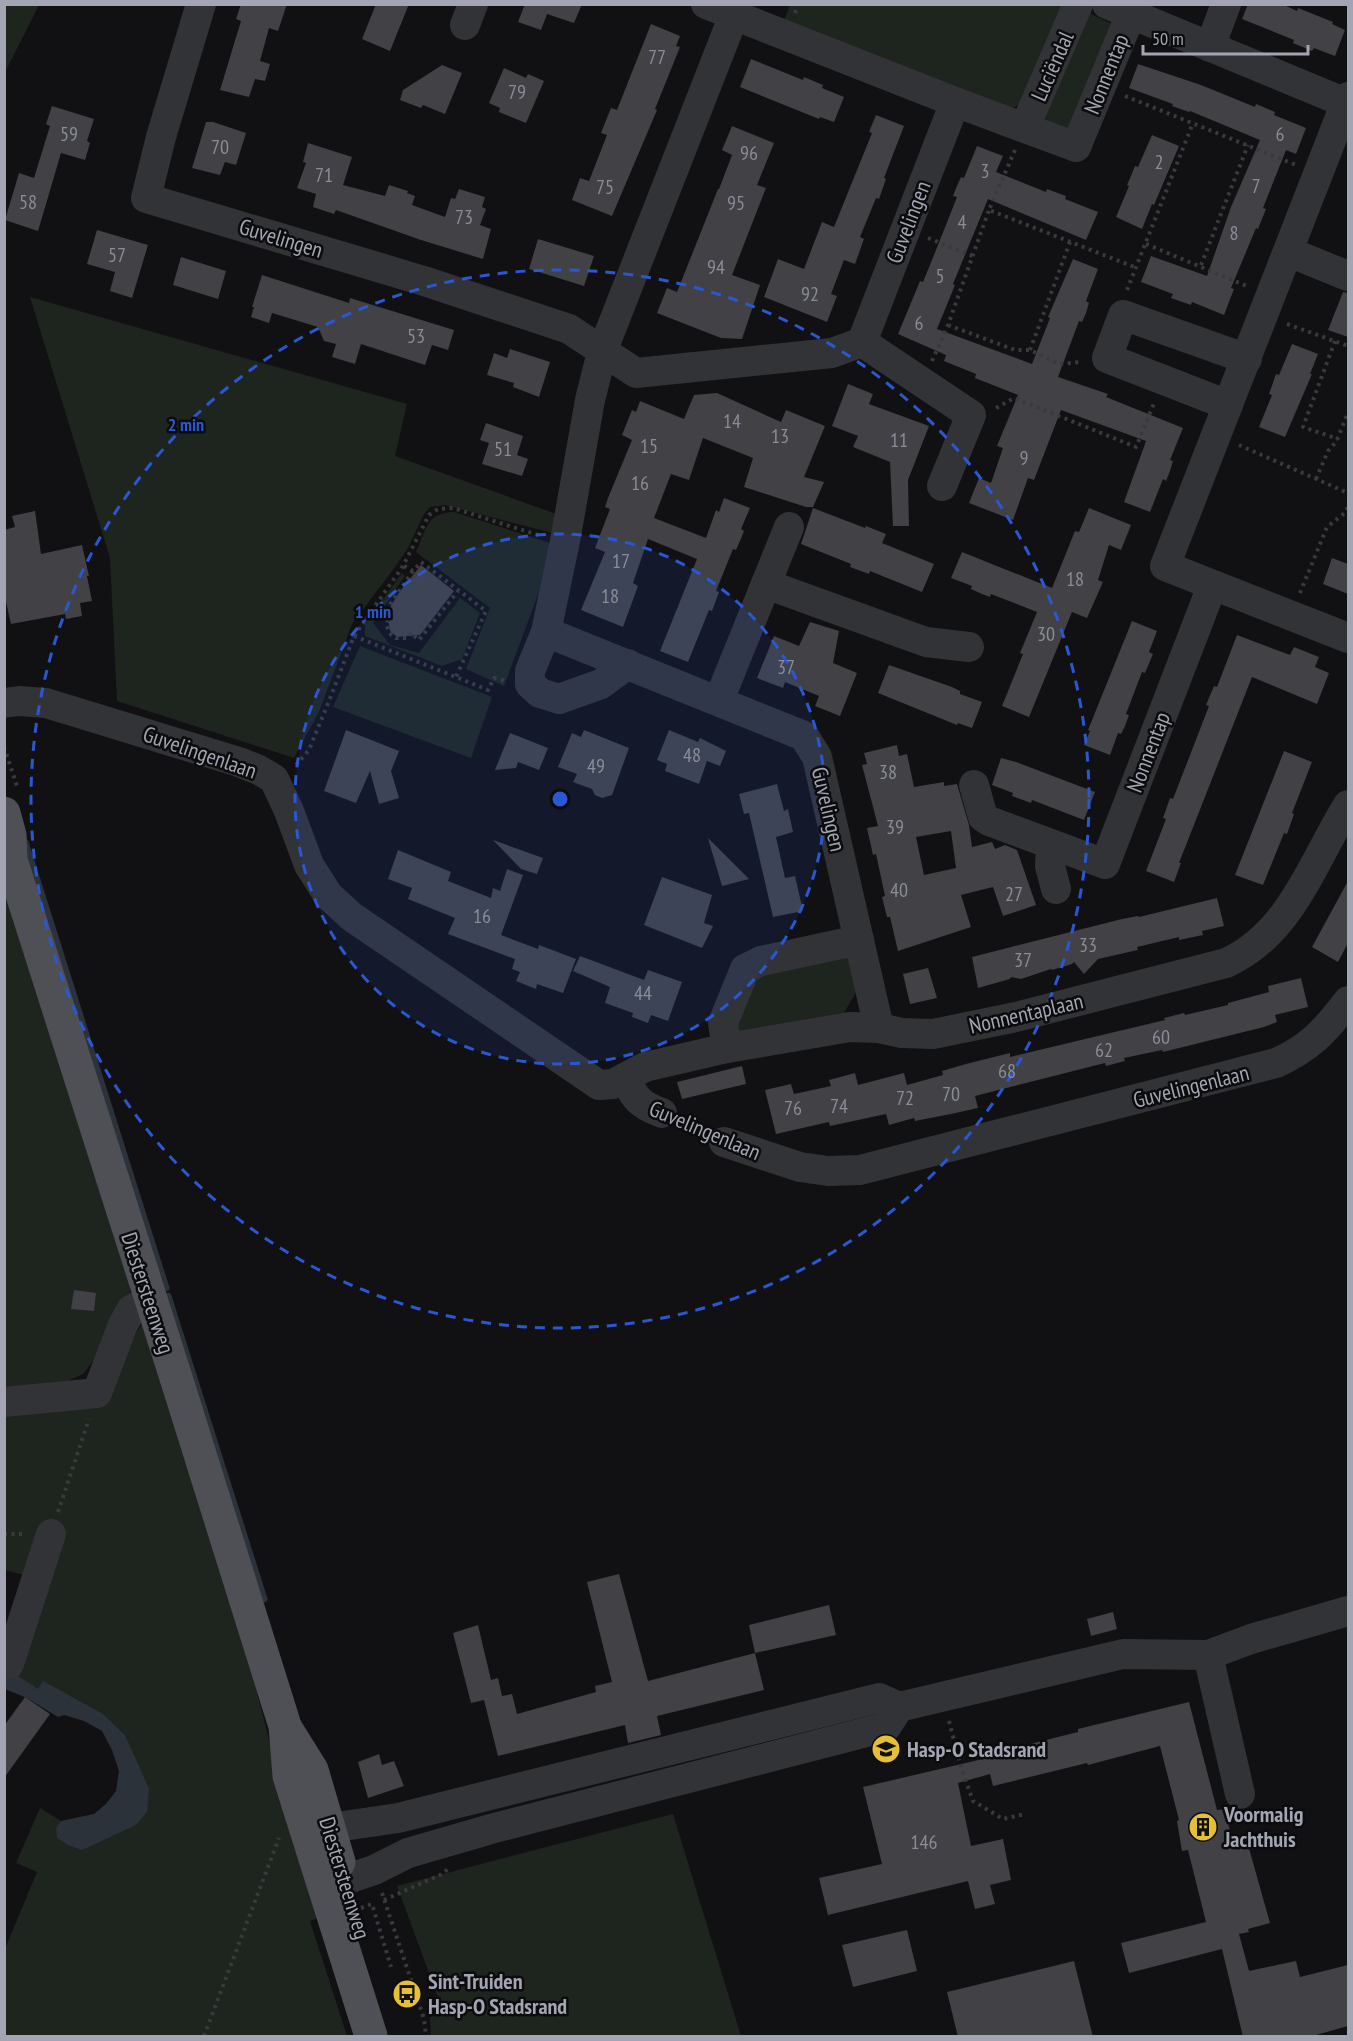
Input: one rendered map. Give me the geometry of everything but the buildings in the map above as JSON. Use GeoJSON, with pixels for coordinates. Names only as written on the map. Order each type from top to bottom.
{"type":"FeatureCollection","features":[{"type":"Feature","properties":{"kind":"main road","name":"Diestersteenweg"},"geometry":{"type":"LineString","coordinates":[[4,813],[10,836],[8,856],[178,1384],[285,1726],[289,1776],[297,1803],[319,1832],[351,1886],[393,2037]]}},
{"type":"Feature","properties":{"kind":"main road","name":"Diestersteenweg"},"geometry":{"type":"LineString","coordinates":[[285,1726],[312,1770],[319,1832]]}},
{"type":"Feature","properties":{"kind":"main road","name":"Diestersteenweg"},"geometry":{"type":"LineString","coordinates":[[351,1886],[371,2037]]}},
{"type":"Feature","properties":{"kind":"street","name":"Guvelingen"},"geometry":{"type":"LineString","coordinates":[[201,4],[161,137],[146,198],[424,280],[558,325],[569,329],[636,373],[832,353],[862,342],[955,102]]}},
{"type":"Feature","properties":{"kind":"street"},"geometry":{"type":"LineString","coordinates":[[706,4],[955,102],[1025,127]]}},
{"type":"Feature","properties":{"kind":"street","name":"Luciëndal"},"geometry":{"type":"LineString","coordinates":[[1025,127],[1078,4]]}},
{"type":"Feature","properties":{"kind":"street"},"geometry":{"type":"LineString","coordinates":[[1210,47],[1226,4]]}},
{"type":"Feature","properties":{"kind":"street","name":"Nonnentap"},"geometry":{"type":"LineString","coordinates":[[1025,127],[1076,147],[1101,86],[1119,9],[1347,100],[1165,566],[1348,638]]}},
{"type":"Feature","properties":{"kind":"street"},"geometry":{"type":"LineString","coordinates":[[628,664],[601,684],[560,699],[540,693],[530,684],[530,671],[546,632],[590,400],[602,352],[734,15]]}},
{"type":"Feature","properties":{"kind":"street"},"geometry":{"type":"LineString","coordinates":[[1289,252],[1348,276]]}},
{"type":"Feature","properties":{"kind":"street"},"geometry":{"type":"LineString","coordinates":[[1226,409],[1164,380],[1107,358],[1123,315],[1247,359]]}},
{"type":"Feature","properties":{"kind":"street"},"geometry":{"type":"LineString","coordinates":[[862,342],[970,415],[942,486]]}},
{"type":"Feature","properties":{"kind":"street"},"geometry":{"type":"LineString","coordinates":[[719,700],[789,527]]}},
{"type":"Feature","properties":{"kind":"street"},"geometry":{"type":"LineString","coordinates":[[766,584],[926,642],[969,647]]}},
{"type":"Feature","properties":{"kind":"street","name":"Nonnentap"},"geometry":{"type":"LineString","coordinates":[[974,785],[983,817],[1008,830],[1105,864],[1212,585]]}},
{"type":"Feature","properties":{"kind":"street","name":"Guvelingen"},"geometry":{"type":"LineString","coordinates":[[546,632],[804,736],[817,757],[879,1028]]}},
{"type":"Feature","properties":{"kind":"street","name":"Guvelingenlaan"},"geometry":{"type":"LineString","coordinates":[[4,703],[19,701],[46,703],[239,762],[274,779],[289,811],[309,865],[328,896],[352,917],[599,1085],[613,1084],[625,1078],[633,1096],[646,1107],[662,1113]]}},
{"type":"Feature","properties":{"kind":"street","name":"Nonnentaplaan"},"geometry":{"type":"LineString","coordinates":[[625,1078],[645,1067],[727,1048],[850,1027],[933,1034],[1016,1017],[1226,963],[1244,955],[1280,922],[1348,805]]}},
{"type":"Feature","properties":{"kind":"street"},"geometry":{"type":"LineString","coordinates":[[1051,845],[1050,866],[1056,889]]}},
{"type":"Feature","properties":{"kind":"street"},"geometry":{"type":"LineString","coordinates":[[727,1048],[723,1023],[745,969],[761,961],[859,940]]}},
{"type":"Feature","properties":{"kind":"street","name":"Guvelingenlaan"},"geometry":{"type":"LineString","coordinates":[[724,1142],[800,1167],[828,1171],[860,1170],[1276,1063],[1311,1044],[1326,1030],[1348,1001]]}},
{"type":"Feature","properties":{"kind":"street"},"geometry":{"type":"LineString","coordinates":[[4,1402],[97,1393],[122,1327],[131,1311],[150,1299]]}},
{"type":"Feature","properties":{"kind":"street"},"geometry":{"type":"LineString","coordinates":[[9,1664],[51,1534]]}},
{"type":"Feature","properties":{"kind":"street"},"geometry":{"type":"LineString","coordinates":[[319,1832],[398,1818],[879,1698],[900,1707],[1123,1654],[1208,1655],[1251,1639],[1348,1611]]}},
{"type":"Feature","properties":{"kind":"street"},"geometry":{"type":"LineString","coordinates":[[1208,1655],[1240,1794]]}},
{"type":"Feature","properties":{"kind":"street"},"geometry":{"type":"LineString","coordinates":[[351,1886],[408,1853],[491,1829],[886,1727],[900,1707]]}},
{"type":"Feature","properties":{"kind":"street"},"geometry":{"type":"LineString","coordinates":[[484,1797],[491,1829]]}},
{"type":"Feature","properties":{"kind":"street"},"geometry":{"type":"LineString","coordinates":[[398,1818],[408,1853]]}},
{"type":"Feature","properties":{"kind":"path"},"geometry":{"type":"LineString","coordinates":[[1101,86],[1319,174]]}},
{"type":"Feature","properties":{"kind":"path"},"geometry":{"type":"LineString","coordinates":[[1123,315],[1122,304],[1193,123]]}},
{"type":"Feature","properties":{"kind":"path"},"geometry":{"type":"LineString","coordinates":[[923,383],[948,325],[989,210],[1025,127]]}},
{"type":"Feature","properties":{"kind":"path"},"geometry":{"type":"LineString","coordinates":[[1201,265],[1248,145]]}},
{"type":"Feature","properties":{"kind":"path"},"geometry":{"type":"LineString","coordinates":[[989,210],[1137,268]]}},
{"type":"Feature","properties":{"kind":"path"},"geometry":{"type":"LineString","coordinates":[[906,229],[973,256]]}},
{"type":"Feature","properties":{"kind":"path"},"geometry":{"type":"LineString","coordinates":[[1030,350],[1070,242]]}},
{"type":"Feature","properties":{"kind":"path"},"geometry":{"type":"LineString","coordinates":[[1146,244],[1201,265],[1268,306],[1348,346]]}},
{"type":"Feature","properties":{"kind":"path"},"geometry":{"type":"LineString","coordinates":[[948,325],[1015,350],[1030,350],[1059,364],[1107,358]]}},
{"type":"Feature","properties":{"kind":"path"},"geometry":{"type":"LineString","coordinates":[[1335,341],[1303,427],[1338,439]]}},
{"type":"Feature","properties":{"kind":"path"},"geometry":{"type":"LineString","coordinates":[[970,415],[990,411],[1014,398],[1136,447],[1164,380]]}},
{"type":"Feature","properties":{"kind":"path"},"geometry":{"type":"LineString","coordinates":[[1226,409],[1238,445],[1348,493]]}},
{"type":"Feature","properties":{"kind":"path"},"geometry":{"type":"LineString","coordinates":[[1316,479],[1328,451],[1338,439],[1348,412]]}},
{"type":"Feature","properties":{"kind":"path"},"geometry":{"type":"LineString","coordinates":[[1291,616],[1326,527],[1346,512],[1348,506]]}},
{"type":"Feature","properties":{"kind":"path"},"geometry":{"type":"LineString","coordinates":[[274,779],[292,770],[309,750],[354,636],[403,566],[429,515],[438,509],[453,508],[565,541]]}},
{"type":"Feature","properties":{"kind":"path"},"geometry":{"type":"LineString","coordinates":[[456,677],[486,611],[420,562],[384,613],[389,618],[386,623],[389,633],[396,638],[408,638],[411,633],[419,640],[458,591]]}},
{"type":"Feature","properties":{"kind":"path"},"geometry":{"type":"LineString","coordinates":[[403,566],[412,571]]}},
{"type":"Feature","properties":{"kind":"path"},"geometry":{"type":"LineString","coordinates":[[354,636],[488,690],[494,678],[513,683],[530,684]]}},
{"type":"Feature","properties":{"kind":"path"},"geometry":{"type":"LineString","coordinates":[[4,747],[10,764],[4,766]]}},
{"type":"Feature","properties":{"kind":"path","name":"Guvelingenlaan"},"geometry":{"type":"LineString","coordinates":[[662,1113],[724,1142]]}},
{"type":"Feature","properties":{"kind":"path"},"geometry":{"type":"LineString","coordinates":[[51,1534],[97,1393]]}},
{"type":"Feature","properties":{"kind":"path"},"geometry":{"type":"LineString","coordinates":[[943,1697],[961,1767],[974,1801],[1003,1819],[1025,1814]]}},
{"type":"Feature","properties":{"kind":"path"},"geometry":{"type":"LineString","coordinates":[[204,2037],[285,1823],[297,1803]]}},
{"type":"Feature","properties":{"kind":"path"},"geometry":{"type":"LineString","coordinates":[[351,1886],[372,1904],[391,1967]]}},
{"type":"Feature","properties":{"kind":"path"},"geometry":{"type":"LineString","coordinates":[[351,1886],[424,2019],[426,2037]]}},
{"type":"Feature","properties":{"kind":"shaded area"},"geometry":{"type":"Polygon","coordinates":[[[4,5],[39,5],[5,72],[4,5]]]}},
{"type":"Feature","properties":{"kind":"shaded area"},"geometry":{"type":"Polygon","coordinates":[[[790,5],[1069,5],[1026,101],[1015,107],[1001,110],[783,23],[790,5]]]}},
{"type":"Feature","properties":{"kind":"shaded area"},"geometry":{"type":"Polygon","coordinates":[[[1087,12],[1114,25],[1069,134],[1037,123],[1087,12]]]}},
{"type":"Feature","properties":{"kind":"shaded area"},"geometry":{"type":"Polygon","coordinates":[[[30,297],[407,404],[395,456],[559,515],[556,534],[445,505],[430,507],[424,514],[408,548],[352,624],[319,712],[294,758],[117,701],[110,558],[30,297]]]}},
{"type":"Feature","properties":{"kind":"shaded area"},"geometry":{"type":"Polygon","coordinates":[[[454,512],[550,543],[539,592],[504,686],[466,669],[490,608],[416,552],[432,519],[454,512]]]}},
{"type":"Feature","properties":{"kind":"shaded area"},"geometry":{"type":"Polygon","coordinates":[[[402,573],[405,576],[373,623],[390,645],[419,653],[460,598],[480,613],[462,659],[442,666],[365,636],[365,624],[402,573]]]}},
{"type":"Feature","properties":{"kind":"shaded area"},"geometry":{"type":"Polygon","coordinates":[[[360,646],[492,697],[471,758],[333,707],[360,646]]]}},
{"type":"Feature","properties":{"kind":"shaded area"},"geometry":{"type":"Polygon","coordinates":[[[5,889],[131,1278],[129,1308],[107,1343],[83,1374],[65,1382],[5,1391],[5,889]]]}},
{"type":"Feature","properties":{"kind":"shaded area"},"geometry":{"type":"Polygon","coordinates":[[[849,953],[859,987],[844,1013],[745,1034],[736,1027],[754,978],[849,953]]]}},
{"type":"Feature","properties":{"kind":"shaded area"},"geometry":{"type":"Polygon","coordinates":[[[143,1323],[244,1641],[283,1795],[325,1915],[310,1921],[347,2036],[5,2036],[5,1949],[37,1872],[16,1863],[40,1808],[61,1821],[56,1828],[136,1824],[132,1753],[125,1735],[102,1713],[69,1695],[12,1687],[24,1575],[5,1570],[4,1407],[93,1396],[143,1323]]]}},
{"type":"Feature","properties":{"kind":"shaded area"},"geometry":{"type":"Polygon","coordinates":[[[4,1667],[38,1689],[43,1681],[102,1713],[125,1735],[149,1789],[147,1812],[136,1825],[82,1850],[57,1838],[56,1828],[61,1821],[94,1814],[106,1804],[116,1791],[119,1771],[102,1731],[84,1721],[64,1715],[58,1717],[27,1698],[5,1689],[4,1667]]]}},
{"type":"Feature","properties":{"kind":"shaded area"},"geometry":{"type":"Polygon","coordinates":[[[673,1814],[741,2036],[431,2036],[430,2017],[443,2011],[397,1886],[673,1814]]]}},
{"type":"Feature","properties":{"kind":"waterway"},"geometry":{"type":"LineString","coordinates":[[25,842],[166,1288]]}},
{"type":"Feature","properties":{"kind":"waterway"},"geometry":{"type":"LineString","coordinates":[[168,1296],[264,1599]]}},
{"type":"Feature","properties":{"kind":"place","name":"Hasp-O Stadsrand"},"geometry":{"type":"Point","coordinates":[886,1749]}},
{"type":"Feature","properties":{"kind":"place","name":"Voormalig Jachthuis"},"geometry":{"type":"Point","coordinates":[1203,1827]}},
{"type":"Feature","properties":{"kind":"place","name":"Sint-Truiden Hasp-O Stadsrand"},"geometry":{"type":"Point","coordinates":[407,1994]}}]}
